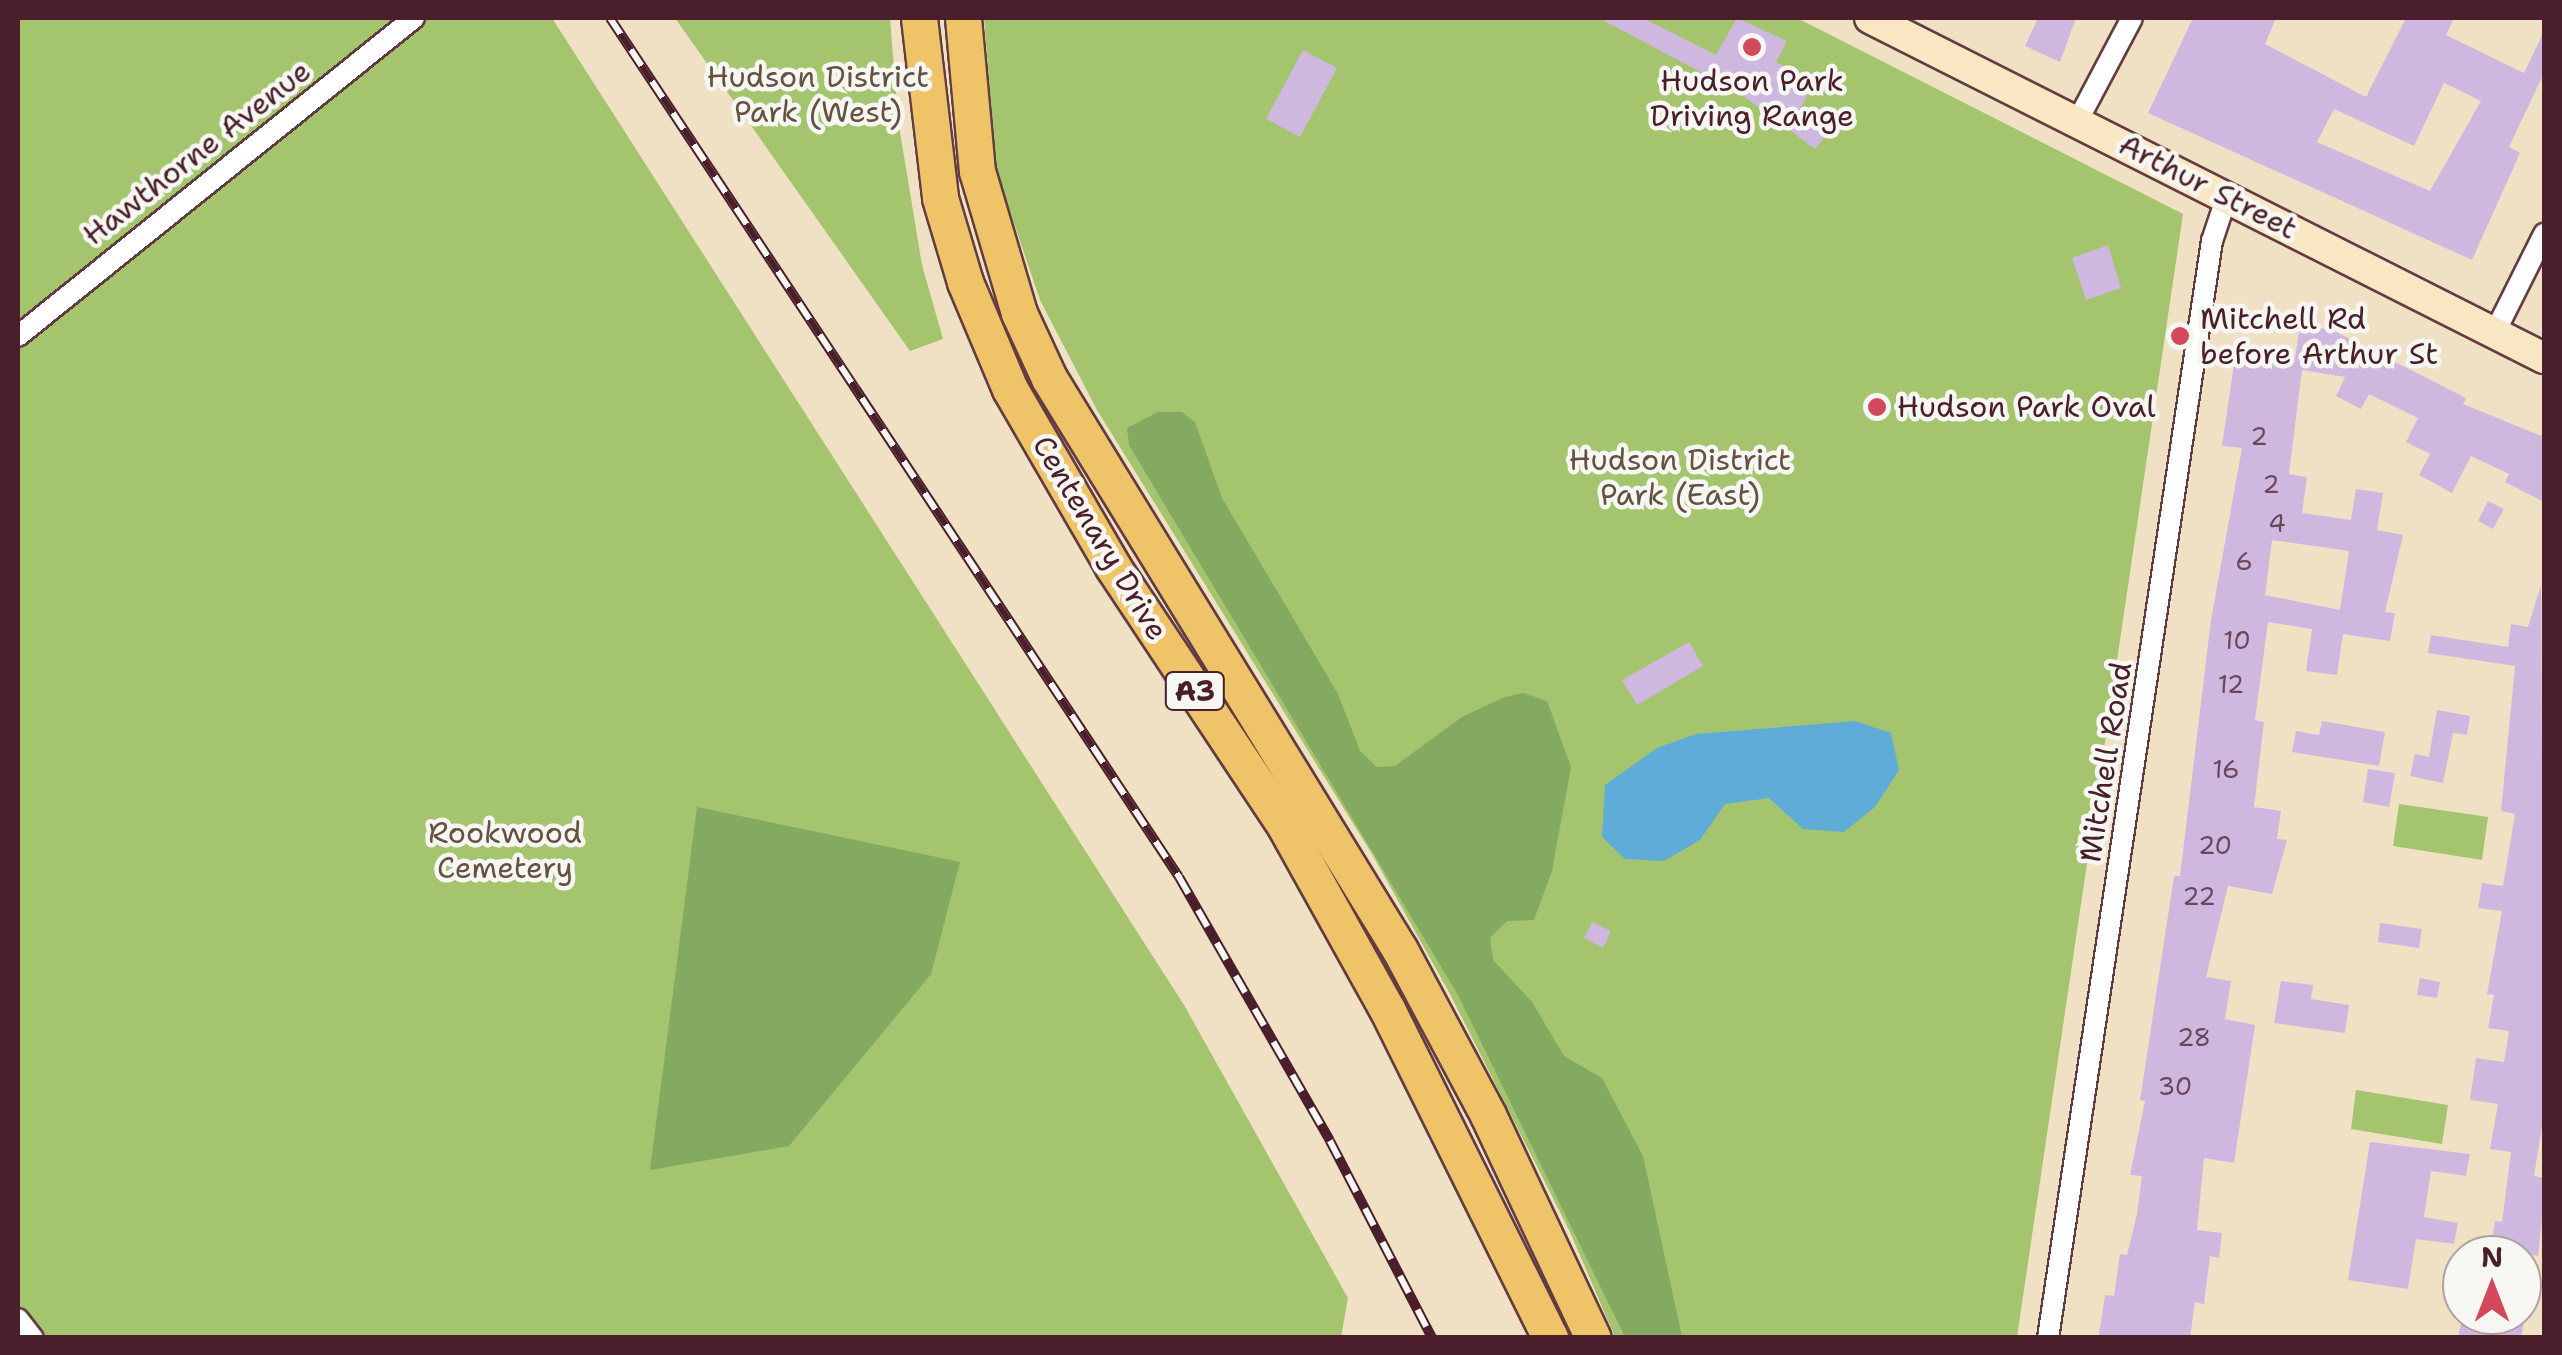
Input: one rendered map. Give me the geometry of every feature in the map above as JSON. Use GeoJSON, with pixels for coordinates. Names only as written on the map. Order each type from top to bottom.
{"type":"FeatureCollection","features":[{"type":"Feature","properties":{"kind":"highway","name":"Centenary Drive"},"geometry":{"type":"LineString","coordinates":[[919,18],[940,198],[964,282],[1010,389],[1113,568],[1284,826],[1414,1060],[1550,1338]]}},
{"type":"Feature","properties":{"kind":"highway","name":"Centenary Drive"},"geometry":{"type":"LineString","coordinates":[[963,18],[977,171],[1008,282],[1049,378],[1400,950],[1593,1338]]}},
{"type":"Feature","properties":{"kind":"main road","name":"Arthur Street"},"geometry":{"type":"LineString","coordinates":[[1870,18],[2544,358]]}},
{"type":"Feature","properties":{"kind":"street","name":"Hawthorne Avenue"},"geometry":{"type":"LineString","coordinates":[[18,336],[414,18]]}},
{"type":"Feature","properties":{"kind":"street"},"geometry":{"type":"LineString","coordinates":[[2078,120],[2132,18]]}},
{"type":"Feature","properties":{"kind":"street","name":"Mitchell Road"},"geometry":{"type":"LineString","coordinates":[[2048,1338],[2212,241],[2227,196]]}},
{"type":"Feature","properties":{"kind":"street"},"geometry":{"type":"LineString","coordinates":[[2495,332],[2544,234]]}},
{"type":"Feature","properties":{"kind":"street"},"geometry":{"type":"LineString","coordinates":[[18,1319],[33,1338]]}},
{"type":"Feature","properties":{"kind":"green space","name":"Rookwood Cemetery"},"geometry":{"type":"Polygon","coordinates":[[[18,18],[552,18],[1184,1005],[1348,1298],[1341,1337],[18,1337],[18,18]]]}},
{"type":"Feature","properties":{"kind":"green space","name":"Hudson District Park (West)"},"geometry":{"type":"Polygon","coordinates":[[[675,18],[890,18],[898,120],[922,265],[943,339],[910,351],[675,18]]]}},
{"type":"Feature","properties":{"kind":"green space","name":"Hudson District Park (East)"},"geometry":{"type":"Polygon","coordinates":[[[984,18],[1797,18],[2183,214],[2017,1337],[1615,1337],[1570,1232],[1450,994],[1372,854],[1097,410],[1040,300],[996,170],[984,18]]]}},
{"type":"Feature","properties":{"kind":"green space"},"geometry":{"type":"Polygon","coordinates":[[[1158,412],[1182,412],[1195,422],[1222,498],[1338,694],[1360,751],[1377,767],[1395,766],[1462,717],[1505,697],[1523,693],[1547,701],[1571,767],[1552,871],[1534,920],[1507,921],[1490,938],[1493,960],[1532,1002],[1564,1056],[1602,1078],[1643,1156],[1682,1337],[1625,1337],[1458,995],[1129,445],[1127,428],[1158,412]]]}},
{"type":"Feature","properties":{"kind":"green space"},"geometry":{"type":"Polygon","coordinates":[[[2399,804],[2488,817],[2482,860],[2393,846],[2399,804]]]}},
{"type":"Feature","properties":{"kind":"green space"},"geometry":{"type":"Polygon","coordinates":[[[697,807],[960,862],[931,974],[789,1146],[650,1170],[697,807]]]}},
{"type":"Feature","properties":{"kind":"green space"},"geometry":{"type":"Polygon","coordinates":[[[2356,1090],[2448,1105],[2442,1144],[2351,1129],[2356,1090]]]}},
{"type":"Feature","properties":{"kind":"water"},"geometry":{"type":"Polygon","coordinates":[[[1855,721],[1891,733],[1899,770],[1875,807],[1844,832],[1803,829],[1769,798],[1725,804],[1700,840],[1664,861],[1625,859],[1602,837],[1605,785],[1657,748],[1696,734],[1855,721]]]}},
{"type":"Feature","properties":{"kind":"building"},"geometry":{"type":"Polygon","coordinates":[[[1599,18],[1643,18],[1716,55],[1737,18],[1787,41],[1776,62],[1814,82],[1799,111],[1828,133],[1815,149],[1738,92],[1599,18]]]}},
{"type":"Feature","properties":{"kind":"building"},"geometry":{"type":"Polygon","coordinates":[[[2038,18],[2076,18],[2060,62],[2025,46],[2038,18]]]}},
{"type":"Feature","properties":{"kind":"building"},"geometry":{"type":"Polygon","coordinates":[[[2193,18],[2276,18],[2265,44],[2366,97],[2406,18],[2454,18],[2446,35],[2524,73],[2544,31],[2544,73],[2509,147],[2520,153],[2472,260],[2148,113],[2193,18]],[[2444,83],[2414,146],[2334,109],[2317,142],[2430,191],[2481,101],[2444,83]]]}},
{"type":"Feature","properties":{"kind":"building"},"geometry":{"type":"Polygon","coordinates":[[[1303,50],[1337,68],[1300,137],[1266,119],[1303,50]]]}},
{"type":"Feature","properties":{"kind":"building"},"geometry":{"type":"Polygon","coordinates":[[[2108,245],[2121,288],[2086,300],[2072,258],[2108,245]]]}},
{"type":"Feature","properties":{"kind":"building"},"geometry":{"type":"Polygon","coordinates":[[[2300,325],[2332,330],[2466,398],[2463,404],[2544,437],[2544,502],[2505,482],[2509,474],[2471,456],[2452,493],[2419,475],[2430,454],[2406,442],[2418,418],[2369,394],[2361,409],[2336,396],[2345,377],[2302,370],[2289,474],[2307,477],[2302,513],[2351,520],[2356,489],[2383,493],[2377,530],[2403,535],[2385,612],[2395,613],[2390,641],[2343,634],[2337,675],[2306,671],[2312,629],[2268,622],[2255,720],[2264,722],[2254,807],[2281,811],[2277,839],[2287,840],[2272,894],[2228,886],[2206,977],[2231,981],[2225,1019],[2255,1025],[2234,1163],[2204,1158],[2197,1230],[2222,1233],[2219,1258],[2210,1256],[2204,1304],[2195,1302],[2190,1338],[2099,1335],[2105,1295],[2114,1296],[2120,1254],[2127,1255],[2137,1214],[2142,1176],[2130,1175],[2145,1101],[2140,1100],[2174,876],[2180,876],[2211,620],[2242,448],[2222,446],[2236,350],[2295,358],[2300,325]],[[2272,540],[2265,595],[2340,610],[2349,551],[2272,540]]]}},
{"type":"Feature","properties":{"kind":"building"},"geometry":{"type":"Polygon","coordinates":[[[2488,501],[2504,509],[2493,529],[2478,521],[2488,501]]]}},
{"type":"Feature","properties":{"kind":"building"},"geometry":{"type":"Polygon","coordinates":[[[2541,585],[2544,1114],[2534,1176],[2544,1178],[2544,1200],[2540,1235],[2493,1235],[2495,1221],[2502,1222],[2511,1152],[2490,1149],[2498,1104],[2470,1100],[2476,1058],[2504,1062],[2509,1031],[2488,1028],[2494,995],[2487,994],[2502,911],[2478,908],[2482,883],[2503,886],[2515,814],[2501,811],[2515,666],[2428,653],[2431,635],[2508,647],[2511,624],[2528,627],[2541,585]]]}},
{"type":"Feature","properties":{"kind":"building"},"geometry":{"type":"Polygon","coordinates":[[[1689,642],[1703,666],[1637,705],[1622,680],[1689,642]]]}},
{"type":"Feature","properties":{"kind":"building"},"geometry":{"type":"Polygon","coordinates":[[[2437,710],[2470,716],[2467,735],[2453,733],[2443,783],[2410,776],[2415,754],[2429,757],[2437,710]]]}},
{"type":"Feature","properties":{"kind":"building"},"geometry":{"type":"Polygon","coordinates":[[[2322,721],[2385,732],[2379,766],[2292,752],[2296,731],[2319,735],[2322,721]]]}},
{"type":"Feature","properties":{"kind":"building"},"geometry":{"type":"Polygon","coordinates":[[[2368,769],[2395,773],[2389,807],[2363,802],[2368,769]]]}},
{"type":"Feature","properties":{"kind":"building"},"geometry":{"type":"Polygon","coordinates":[[[1592,922],[1611,931],[1603,948],[1584,938],[1592,922]]]}},
{"type":"Feature","properties":{"kind":"building"},"geometry":{"type":"Polygon","coordinates":[[[2380,923],[2422,929],[2419,948],[2378,942],[2380,923]]]}},
{"type":"Feature","properties":{"kind":"building"},"geometry":{"type":"Polygon","coordinates":[[[2420,978],[2440,982],[2437,998],[2417,995],[2420,978]]]}},
{"type":"Feature","properties":{"kind":"building"},"geometry":{"type":"Polygon","coordinates":[[[2281,981],[2313,985],[2311,999],[2349,1005],[2345,1033],[2274,1023],[2281,981]]]}},
{"type":"Feature","properties":{"kind":"building"},"geometry":{"type":"Polygon","coordinates":[[[2370,1142],[2470,1154],[2466,1176],[2431,1171],[2424,1217],[2458,1223],[2456,1235],[2442,1235],[2442,1242],[2416,1239],[2408,1289],[2348,1280],[2370,1142]]]}},
{"type":"Feature","properties":{"kind":"building"},"geometry":{"type":"Polygon","coordinates":[[[2459,1335],[2522,1335],[2521,1338],[2458,1338],[2459,1335]]]}},
{"type":"Feature","properties":{"kind":"railway"},"geometry":{"type":"LineString","coordinates":[[610,18],[1179,877],[1330,1141],[1432,1338]]}},
{"type":"Feature","properties":{"kind":"place","name":"Hudson Park Driving Range"},"geometry":{"type":"Point","coordinates":[1752,47]}},
{"type":"Feature","properties":{"kind":"place","name":"Mitchell Rd before Arthur St"},"geometry":{"type":"Point","coordinates":[2180,336]}},
{"type":"Feature","properties":{"kind":"place","name":"Hudson Park Oval"},"geometry":{"type":"Point","coordinates":[1877,407]}}]}
